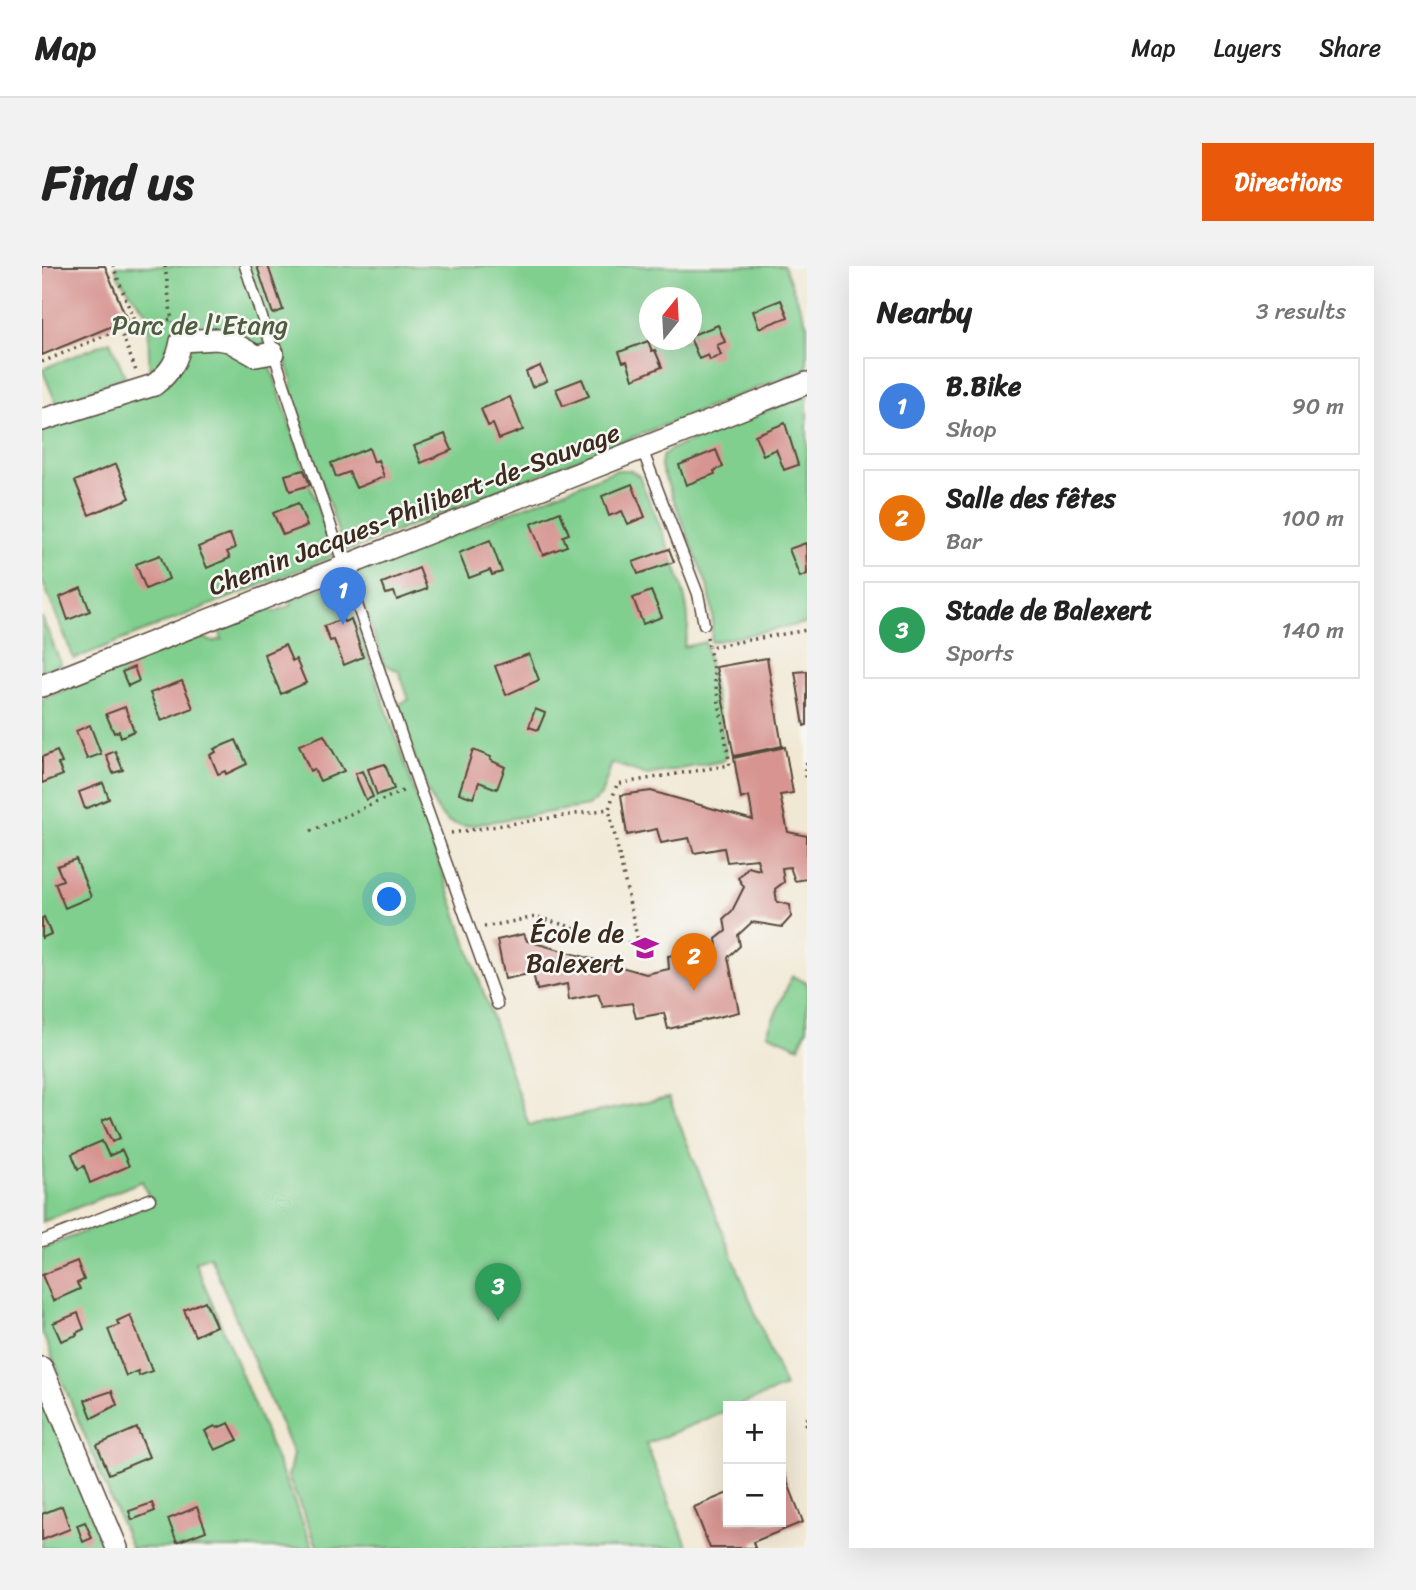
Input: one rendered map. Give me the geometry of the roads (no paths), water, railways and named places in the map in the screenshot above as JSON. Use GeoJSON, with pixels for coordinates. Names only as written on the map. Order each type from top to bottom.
{"type":"FeatureCollection","features":[{"type":"Feature","properties":{"kind":"street"},"geometry":{"type":"LineString","coordinates":[[42,421],[154,385],[176,362],[181,341],[216,339],[229,341],[256,356],[273,353]]}},
{"type":"Feature","properties":{"kind":"street","name":"Chemin Jacques-Philibert-de-Sauvage"},"geometry":{"type":"LineString","coordinates":[[42,686],[807,383]]}},
{"type":"Feature","properties":{"kind":"street"},"geometry":{"type":"LineString","coordinates":[[42,1368],[117,1548]]}},
{"type":"Feature","properties":{"kind":"lane"},"geometry":{"type":"LineString","coordinates":[[245,266],[418,784],[498,1004]]}},
{"type":"Feature","properties":{"kind":"lane"},"geometry":{"type":"LineString","coordinates":[[642,449],[698,594],[704,624]]}},
{"type":"Feature","properties":{"kind":"lane"},"geometry":{"type":"LineString","coordinates":[[42,1241],[150,1199]]}},
{"type":"Feature","properties":{"kind":"place","name":"B.Bike"},"geometry":{"type":"Point","coordinates":[343,625]}},
{"type":"Feature","properties":{"kind":"place","name":"École de Balexert"},"geometry":{"type":"Point","coordinates":[645,948]}},
{"type":"Feature","properties":{"kind":"place","name":"Salle des fêtes"},"geometry":{"type":"Point","coordinates":[694,991]}},
{"type":"Feature","properties":{"kind":"place","name":"Stade de Balexert"},"geometry":{"type":"Point","coordinates":[498,1321]}},
{"type":"Feature","properties":{"kind":"park label","name":"Parc de l'Etang"},"geometry":{"type":"Point","coordinates":[200,325]}}]}
